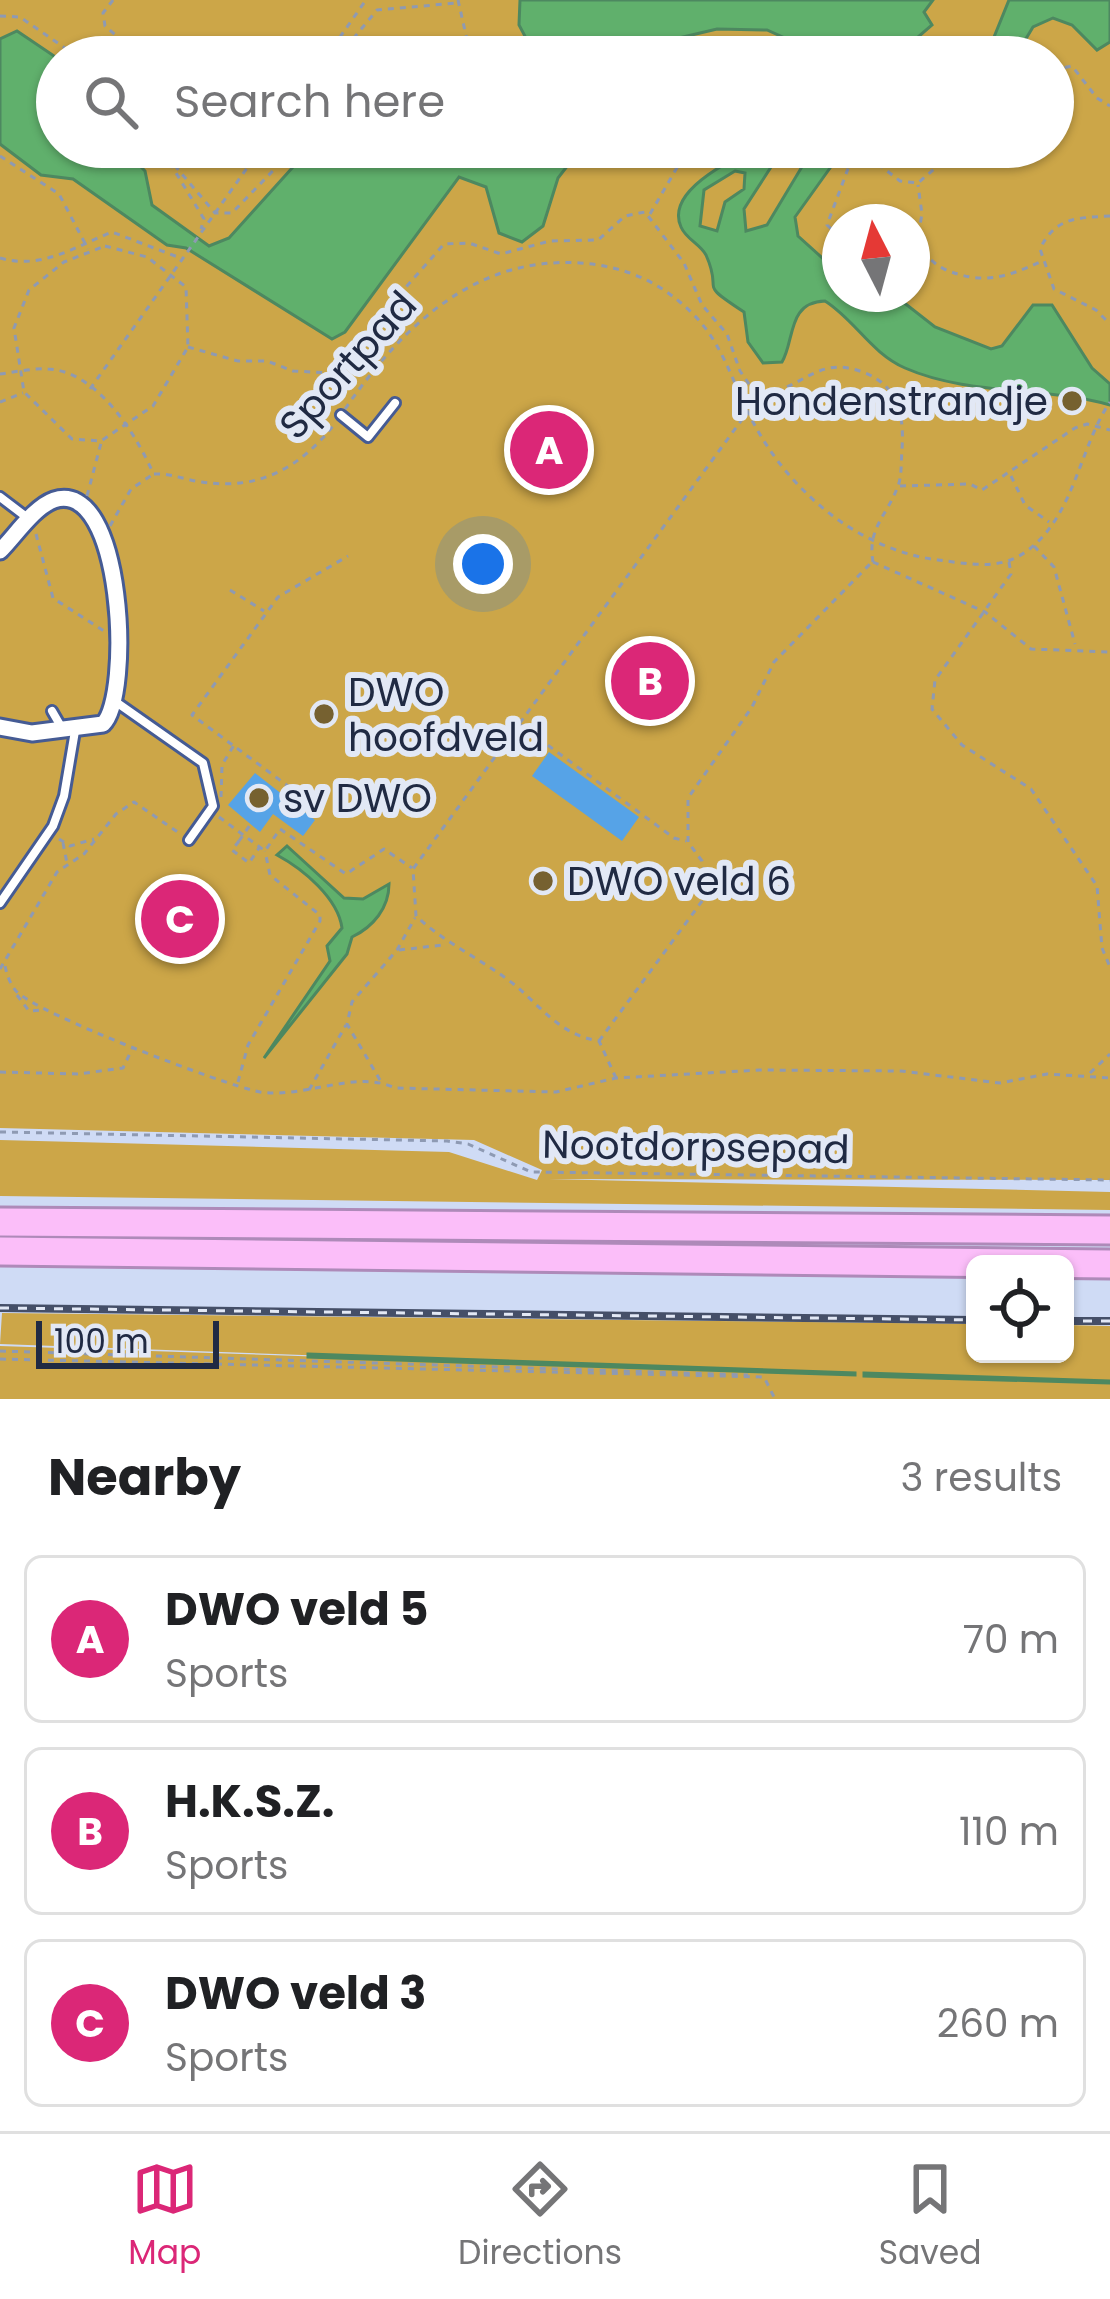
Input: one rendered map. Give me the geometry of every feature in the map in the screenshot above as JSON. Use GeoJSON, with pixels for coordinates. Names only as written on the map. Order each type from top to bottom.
{"type":"FeatureCollection","features":[{"type":"Feature","properties":{"kind":"highway"},"geometry":{"type":"LineString","coordinates":[[0,1222],[1110,1230]]}},
{"type":"Feature","properties":{"kind":"highway"},"geometry":{"type":"LineString","coordinates":[[0,1251],[1110,1264]]}},
{"type":"Feature","properties":{"kind":"street"},"geometry":{"type":"LineString","coordinates":[[0,551],[49,502],[70,498],[84,503],[104,533],[118,640],[116,702],[103,724],[69,730],[0,727]]}},
{"type":"Feature","properties":{"kind":"lane"},"geometry":{"type":"LineString","coordinates":[[341,415],[368,437],[395,403]]}},
{"type":"Feature","properties":{"kind":"lane"},"geometry":{"type":"LineString","coordinates":[[0,497],[28,522]]}},
{"type":"Feature","properties":{"kind":"lane"},"geometry":{"type":"LineString","coordinates":[[116,702],[203,763],[210,810],[189,840]]}},
{"type":"Feature","properties":{"kind":"lane"},"geometry":{"type":"LineString","coordinates":[[0,903],[52,826],[64,796],[69,730],[52,711]]}},
{"type":"Feature","properties":{"kind":"path"},"geometry":{"type":"LineString","coordinates":[[113,0],[103,13],[105,26],[116,36]]}},
{"type":"Feature","properties":{"kind":"path"},"geometry":{"type":"LineString","coordinates":[[341,36],[366,0]]}},
{"type":"Feature","properties":{"kind":"path"},"geometry":{"type":"LineString","coordinates":[[355,36],[377,10],[458,1],[466,36]]}},
{"type":"Feature","properties":{"kind":"path"},"geometry":{"type":"LineString","coordinates":[[0,16],[20,17],[48,36]]}},
{"type":"Feature","properties":{"kind":"path"},"geometry":{"type":"LineString","coordinates":[[1074,68],[1110,106]]}},
{"type":"Feature","properties":{"kind":"path"},"geometry":{"type":"LineString","coordinates":[[0,156],[59,194],[89,250]]}},
{"type":"Feature","properties":{"kind":"path"},"geometry":{"type":"LineString","coordinates":[[172,168],[204,219],[199,236]]}},
{"type":"Feature","properties":{"kind":"path"},"geometry":{"type":"LineString","coordinates":[[175,168],[215,213],[232,213],[276,168]]}},
{"type":"Feature","properties":{"kind":"path"},"geometry":{"type":"LineString","coordinates":[[90,389],[247,168]]}},
{"type":"Feature","properties":{"kind":"path"},"geometry":{"type":"LineString","coordinates":[[649,216],[676,168]]}},
{"type":"Feature","properties":{"kind":"path"},"geometry":{"type":"LineString","coordinates":[[835,204],[848,168]]}},
{"type":"Feature","properties":{"kind":"path"},"geometry":{"type":"LineString","coordinates":[[884,168],[900,181],[917,183],[935,168]]}},
{"type":"Feature","properties":{"kind":"path"},"geometry":{"type":"LineString","coordinates":[[917,183],[920,204]]}},
{"type":"Feature","properties":{"kind":"path"},"geometry":{"type":"LineString","coordinates":[[188,347],[238,362],[329,373],[365,352],[398,296],[439,247],[460,242],[501,254],[550,241],[598,240],[625,216],[649,216]]}},
{"type":"Feature","properties":{"kind":"path"},"geometry":{"type":"LineString","coordinates":[[649,216],[684,263],[702,305],[728,334],[740,371],[753,390]]}},
{"type":"Feature","properties":{"kind":"path"},"geometry":{"type":"LineString","coordinates":[[1110,216],[1071,218],[1049,229],[1040,249],[1054,289],[1096,310],[1110,324]]}},
{"type":"Feature","properties":{"kind":"path"},"geometry":{"type":"LineString","coordinates":[[0,258],[34,262],[58,257],[112,232],[184,257]]}},
{"type":"Feature","properties":{"kind":"path"},"geometry":{"type":"LineString","coordinates":[[129,249],[186,286],[188,347],[153,406],[101,441],[72,439],[24,392],[14,328],[29,290],[89,250],[129,249]]}},
{"type":"Feature","properties":{"kind":"path"},"geometry":{"type":"LineString","coordinates":[[930,259],[980,280],[1006,278],[1043,261]]}},
{"type":"Feature","properties":{"kind":"path","name":"Sportpad"},"geometry":{"type":"LineString","coordinates":[[154,474],[225,485],[265,479],[302,459],[403,336],[445,300],[480,278],[543,262],[602,264],[646,278],[668,292],[711,334],[747,412],[783,469],[816,504],[869,538],[925,558],[979,565],[1009,561]]}},
{"type":"Feature","properties":{"kind":"path"},"geometry":{"type":"LineString","coordinates":[[0,327],[14,328]]}},
{"type":"Feature","properties":{"kind":"path"},"geometry":{"type":"LineString","coordinates":[[742,398],[753,390],[778,392],[818,367],[881,378],[895,395],[904,422],[898,486],[869,538],[872,562]]}},
{"type":"Feature","properties":{"kind":"path"},"geometry":{"type":"LineString","coordinates":[[0,374],[61,371],[90,389],[127,423],[154,474],[131,489],[104,533]]}},
{"type":"Feature","properties":{"kind":"path"},"geometry":{"type":"LineString","coordinates":[[0,402],[24,392]]}},
{"type":"Feature","properties":{"kind":"path"},"geometry":{"type":"LineString","coordinates":[[1108,404],[1094,427],[1078,481],[1033,545],[1009,561],[1011,574],[935,680],[932,709],[962,745],[1031,789],[1096,886],[1102,948],[1110,967]]}},
{"type":"Feature","properties":{"kind":"path"},"geometry":{"type":"LineString","coordinates":[[309,1092],[347,1024],[352,1002],[397,950],[416,916],[413,869],[747,412]]}},
{"type":"Feature","properties":{"kind":"path"},"geometry":{"type":"LineString","coordinates":[[898,486],[970,484],[982,490],[1075,428],[1110,430]]}},
{"type":"Feature","properties":{"kind":"path"},"geometry":{"type":"LineString","coordinates":[[84,503],[95,481],[101,441]]}},
{"type":"Feature","properties":{"kind":"path"},"geometry":{"type":"LineString","coordinates":[[1010,475],[1025,505],[1049,522]]}},
{"type":"Feature","properties":{"kind":"path"},"geometry":{"type":"LineString","coordinates":[[28,522],[38,535],[52,598],[118,640]]}},
{"type":"Feature","properties":{"kind":"path"},"geometry":{"type":"LineString","coordinates":[[1033,545],[1054,567],[1075,628],[1075,648]]}},
{"type":"Feature","properties":{"kind":"path"},"geometry":{"type":"LineString","coordinates":[[319,809],[192,715],[278,596],[348,556]]}},
{"type":"Feature","properties":{"kind":"path"},"geometry":{"type":"LineString","coordinates":[[872,562],[985,613],[1031,649],[1110,652]]}},
{"type":"Feature","properties":{"kind":"path"},"geometry":{"type":"LineString","coordinates":[[599,1041],[708,893],[701,862],[688,842],[688,798],[752,707],[774,662],[872,562]]}},
{"type":"Feature","properties":{"kind":"path"},"geometry":{"type":"LineString","coordinates":[[230,590],[266,613]]}},
{"type":"Feature","properties":{"kind":"path"},"geometry":{"type":"LineString","coordinates":[[519,724],[674,838],[688,842]]}},
{"type":"Feature","properties":{"kind":"path"},"geometry":{"type":"LineString","coordinates":[[223,795],[222,764],[235,743]]}},
{"type":"Feature","properties":{"kind":"path"},"geometry":{"type":"LineString","coordinates":[[189,840],[134,802],[57,872],[3,968],[29,1011],[43,1010],[176,1061],[204,1078],[258,1091],[309,1092],[380,1080]]}},
{"type":"Feature","properties":{"kind":"path"},"geometry":{"type":"LineString","coordinates":[[210,810],[262,849],[270,875],[320,915],[318,927],[248,1045],[237,1084]]}},
{"type":"Feature","properties":{"kind":"path"},"geometry":{"type":"LineString","coordinates":[[250,825],[232,850],[249,863],[280,829],[346,874],[384,849],[413,869]]}},
{"type":"Feature","properties":{"kind":"path"},"geometry":{"type":"LineString","coordinates":[[56,837],[70,846],[96,838]]}},
{"type":"Feature","properties":{"kind":"path"},"geometry":{"type":"LineString","coordinates":[[62,841],[67,865]]}},
{"type":"Feature","properties":{"kind":"path"},"geometry":{"type":"LineString","coordinates":[[314,910],[316,928]]}},
{"type":"Feature","properties":{"kind":"path"},"geometry":{"type":"LineString","coordinates":[[416,916],[446,944],[513,984],[576,1037],[599,1041]]}},
{"type":"Feature","properties":{"kind":"path"},"geometry":{"type":"LineString","coordinates":[[397,950],[446,944]]}},
{"type":"Feature","properties":{"kind":"path"},"geometry":{"type":"LineString","coordinates":[[347,1024],[380,1080],[395,1088],[556,1092],[616,1078],[832,1069],[1000,1083],[1047,1074],[1110,1078]]}},
{"type":"Feature","properties":{"kind":"path"},"geometry":{"type":"LineString","coordinates":[[599,1041],[616,1078]]}},
{"type":"Feature","properties":{"kind":"path"},"geometry":{"type":"LineString","coordinates":[[0,1072],[104,1072],[123,1068],[133,1048]]}},
{"type":"Feature","properties":{"kind":"path"},"geometry":{"type":"LineString","coordinates":[[1089,1075],[1110,1054]]}},
{"type":"Feature","properties":{"kind":"path","name":"Nootdorpsepad"},"geometry":{"type":"LineString","coordinates":[[0,1132],[448,1142],[468,1144],[531,1172],[1110,1180]]}},
{"type":"Feature","properties":{"kind":"path"},"geometry":{"type":"LineString","coordinates":[[0,1351],[764,1377]]}},
{"type":"Feature","properties":{"kind":"path"},"geometry":{"type":"LineString","coordinates":[[0,1359],[764,1377]]}},
{"type":"Feature","properties":{"kind":"path"},"geometry":{"type":"LineString","coordinates":[[764,1377],[776,1399]]}},
{"type":"Feature","properties":{"kind":"shaded area"},"geometry":{"type":"Polygon","coordinates":[[[0,0],[1110,0],[1110,1180],[548,1179],[1110,1192],[1110,1210],[0,1196],[0,1140],[449,1152],[537,1180],[542,1170],[474,1140],[0,1128],[0,0]]]}},
{"type":"Feature","properties":{"kind":"shaded area"},"geometry":{"type":"Polygon","coordinates":[[[520,0],[933,0],[924,12],[932,25],[919,36],[780,36],[767,30],[717,29],[687,36],[525,36],[519,25],[520,0]]]}},
{"type":"Feature","properties":{"kind":"shaded area"},"geometry":{"type":"Polygon","coordinates":[[[1009,0],[1110,0],[1110,42],[1097,50],[1072,25],[1053,18],[1033,27],[1028,36],[994,36],[1009,0]]]}},
{"type":"Feature","properties":{"kind":"shaded area"},"geometry":{"type":"Polygon","coordinates":[[[17,31],[36,44],[36,168],[142,168],[152,205],[209,246],[229,238],[292,168],[566,168],[543,226],[522,242],[499,233],[486,187],[459,177],[345,332],[332,339],[186,248],[167,245],[73,179],[41,175],[0,144],[0,39],[17,31]]]}},
{"type":"Feature","properties":{"kind":"shaded area"},"geometry":{"type":"Polygon","coordinates":[[[719,168],[770,168],[744,209],[746,231],[767,225],[801,168],[830,168],[795,217],[798,236],[822,258],[822,302],[798,315],[782,362],[763,363],[748,342],[744,312],[715,290],[706,255],[683,231],[679,213],[694,187],[719,168]],[[735,171],[704,190],[700,226],[717,231],[725,202],[744,189],[745,173],[735,171]]]}},
{"type":"Feature","properties":{"kind":"shaded area"},"geometry":{"type":"Polygon","coordinates":[[[1033,305],[1052,305],[1092,368],[1110,384],[1110,405],[929,377],[893,362],[839,312],[916,312],[935,327],[991,349],[1002,346],[1033,305]]]}},
{"type":"Feature","properties":{"kind":"shaded area"},"geometry":{"type":"Polygon","coordinates":[[[287,846],[344,898],[363,899],[389,884],[378,916],[352,937],[347,954],[264,1058],[330,961],[327,946],[342,928],[334,906],[318,885],[277,855],[287,846]]]}},
{"type":"Feature","properties":{"kind":"shaded area"},"geometry":{"type":"Polygon","coordinates":[[[2,1313],[966,1324],[966,1363],[1074,1363],[1074,1325],[1110,1326],[1110,1381],[864,1375],[1110,1383],[1110,1399],[0,1399],[0,1346],[774,1372],[0,1344],[2,1313]]]}},
{"type":"Feature","properties":{"kind":"shaded area"},"geometry":{"type":"Polygon","coordinates":[[[308,1357],[855,1373],[855,1375],[308,1357]]]}},
{"type":"Feature","properties":{"kind":"shaded area"},"geometry":{"type":"Polygon","coordinates":[[[864,1376],[1110,1381],[1110,1383],[864,1376]]]}},
{"type":"Feature","properties":{"kind":"building"},"geometry":{"type":"Polygon","coordinates":[[[549,752],[639,817],[622,841],[532,776],[549,752]]]}},
{"type":"Feature","properties":{"kind":"building","name":"sv DWO"},"geometry":{"type":"Polygon","coordinates":[[[255,773],[315,820],[303,836],[273,814],[260,832],[228,805],[255,773]]]}},
{"type":"Feature","properties":{"kind":"railway"},"geometry":{"type":"LineString","coordinates":[[0,1308],[966,1320]]}},
{"type":"Feature","properties":{"kind":"railway"},"geometry":{"type":"LineString","coordinates":[[1074,1321],[1110,1321]]}},
{"type":"Feature","properties":{"kind":"place","name":"Hondenstrandje"},"geometry":{"type":"Point","coordinates":[1072,401]}},
{"type":"Feature","properties":{"kind":"place","name":"DWO veld 5"},"geometry":{"type":"Point","coordinates":[549,450]}},
{"type":"Feature","properties":{"kind":"place","name":"H.K.S.Z."},"geometry":{"type":"Point","coordinates":[650,681]}},
{"type":"Feature","properties":{"kind":"place","name":"DWO hoofdveld"},"geometry":{"type":"Point","coordinates":[324,714]}},
{"type":"Feature","properties":{"kind":"place","name":"sv DWO"},"geometry":{"type":"Point","coordinates":[259,798]}},
{"type":"Feature","properties":{"kind":"place","name":"DWO veld 6"},"geometry":{"type":"Point","coordinates":[543,881]}},
{"type":"Feature","properties":{"kind":"place","name":"DWO veld 3"},"geometry":{"type":"Point","coordinates":[180,919]}}]}
